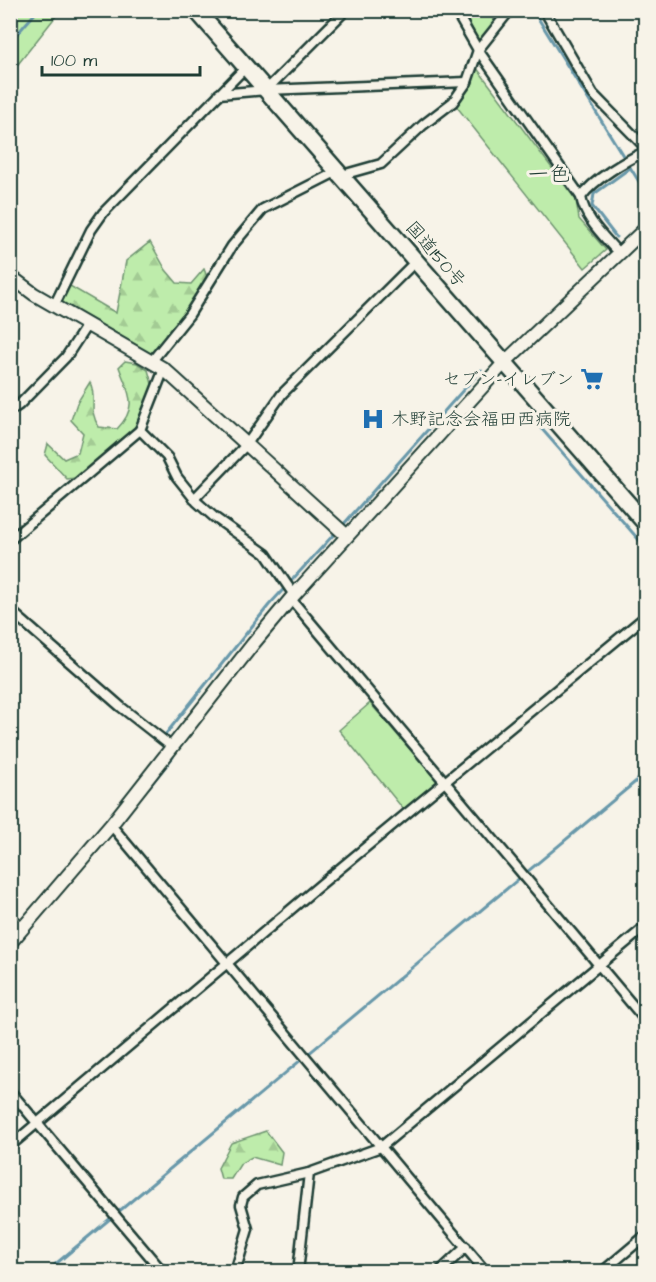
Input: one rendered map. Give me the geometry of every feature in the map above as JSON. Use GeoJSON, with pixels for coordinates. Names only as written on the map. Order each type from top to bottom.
{"type":"FeatureCollection","features":[{"type":"Feature","properties":{"kind":"highway","name":"国道150号"},"geometry":{"type":"LineString","coordinates":[[196,10],[645,524]]}},
{"type":"Feature","properties":{"kind":"street"},"geometry":{"type":"LineString","coordinates":[[266,90],[346,10]]}},
{"type":"Feature","properties":{"kind":"street"},"geometry":{"type":"LineString","coordinates":[[454,10],[478,50],[582,197],[583,206],[589,218],[619,254]]}},
{"type":"Feature","properties":{"kind":"street"},"geometry":{"type":"LineString","coordinates":[[151,362],[189,315],[232,246],[263,209],[340,173],[381,164],[423,125],[453,102],[466,82],[478,50],[510,10]]}},
{"type":"Feature","properties":{"kind":"street"},"geometry":{"type":"LineString","coordinates":[[543,10],[593,94],[645,150],[588,187],[582,197]]}},
{"type":"Feature","properties":{"kind":"street"},"geometry":{"type":"LineString","coordinates":[[54,306],[91,230],[103,213],[246,67]]}},
{"type":"Feature","properties":{"kind":"street"},"geometry":{"type":"LineString","coordinates":[[219,94],[466,82]]}},
{"type":"Feature","properties":{"kind":"street"},"geometry":{"type":"LineString","coordinates":[[10,943],[111,825],[293,597],[347,536],[504,363],[645,228]]}},
{"type":"Feature","properties":{"kind":"street"},"geometry":{"type":"LineString","coordinates":[[194,499],[247,444],[282,394],[416,261]]}},
{"type":"Feature","properties":{"kind":"street"},"geometry":{"type":"LineString","coordinates":[[11,279],[164,369],[347,536]]}},
{"type":"Feature","properties":{"kind":"street"},"geometry":{"type":"LineString","coordinates":[[10,411],[19,405],[66,357],[87,325]]}},
{"type":"Feature","properties":{"kind":"street"},"geometry":{"type":"LineString","coordinates":[[10,540],[140,430],[164,369]]}},
{"type":"Feature","properties":{"kind":"street"},"geometry":{"type":"LineString","coordinates":[[140,430],[167,457],[177,477],[194,499],[214,517],[266,554],[293,597],[645,1021]]}},
{"type":"Feature","properties":{"kind":"street"},"geometry":{"type":"LineString","coordinates":[[10,610],[121,707],[172,747]]}},
{"type":"Feature","properties":{"kind":"street"},"geometry":{"type":"LineString","coordinates":[[10,1146],[645,616]]}},
{"type":"Feature","properties":{"kind":"street"},"geometry":{"type":"LineString","coordinates":[[111,825],[486,1272]]}},
{"type":"Feature","properties":{"kind":"street"},"geometry":{"type":"LineString","coordinates":[[10,917],[24,928]]}},
{"type":"Feature","properties":{"kind":"street"},"geometry":{"type":"LineString","coordinates":[[235,1272],[248,1230],[241,1205],[243,1197],[257,1185],[309,1173],[381,1147],[645,926]]}},
{"type":"Feature","properties":{"kind":"street"},"geometry":{"type":"LineString","coordinates":[[10,1091],[163,1272]]}},
{"type":"Feature","properties":{"kind":"street"},"geometry":{"type":"LineString","coordinates":[[298,1272],[309,1173]]}},
{"type":"Feature","properties":{"kind":"street"},"geometry":{"type":"LineString","coordinates":[[602,1272],[645,1235]]}},
{"type":"Feature","properties":{"kind":"street"},"geometry":{"type":"LineString","coordinates":[[439,1272],[466,1248]]}},
{"type":"Feature","properties":{"kind":"green space"},"geometry":{"type":"Polygon","coordinates":[[[11,10],[60,11],[11,73],[11,10]]]}},
{"type":"Feature","properties":{"kind":"green space"},"geometry":{"type":"Polygon","coordinates":[[[463,11],[487,11],[496,23],[479,42],[463,11]]]}},
{"type":"Feature","properties":{"kind":"green space"},"geometry":{"type":"Polygon","coordinates":[[[473,63],[576,200],[579,219],[606,250],[585,268],[453,102],[473,63]]]}},
{"type":"Feature","properties":{"kind":"green space"},"geometry":{"type":"Polygon","coordinates":[[[150,242],[166,270],[177,283],[191,284],[204,269],[209,282],[184,321],[147,359],[54,306],[65,283],[116,313],[126,261],[150,242]]]}},
{"type":"Feature","properties":{"kind":"green space"},"geometry":{"type":"Polygon","coordinates":[[[125,361],[137,363],[148,370],[155,394],[140,430],[84,477],[67,479],[45,455],[48,444],[64,459],[78,453],[83,433],[71,420],[77,403],[90,382],[95,420],[99,427],[117,429],[124,421],[130,406],[129,392],[119,367],[125,361]]]}},
{"type":"Feature","properties":{"kind":"green space"},"geometry":{"type":"Polygon","coordinates":[[[370,703],[438,782],[404,810],[339,730],[370,703]]]}},
{"type":"Feature","properties":{"kind":"green space"},"geometry":{"type":"Polygon","coordinates":[[[266,1131],[282,1152],[280,1165],[252,1157],[241,1163],[231,1179],[221,1179],[218,1168],[231,1143],[266,1131]]]}},
{"type":"Feature","properties":{"kind":"waterway"},"geometry":{"type":"LineString","coordinates":[[10,42],[38,10]]}},
{"type":"Feature","properties":{"kind":"waterway"},"geometry":{"type":"LineString","coordinates":[[533,10],[646,193]]}},
{"type":"Feature","properties":{"kind":"waterway"},"geometry":{"type":"LineString","coordinates":[[616,237],[592,206],[594,194],[630,168]]}},
{"type":"Feature","properties":{"kind":"waterway"},"geometry":{"type":"LineString","coordinates":[[342,526],[481,370]]}},
{"type":"Feature","properties":{"kind":"waterway"},"geometry":{"type":"LineString","coordinates":[[526,411],[646,548]]}},
{"type":"Feature","properties":{"kind":"waterway"},"geometry":{"type":"LineString","coordinates":[[167,740],[165,735],[269,605],[337,531]]}},
{"type":"Feature","properties":{"kind":"waterway"},"geometry":{"type":"LineString","coordinates":[[149,787],[173,757],[172,754]]}},
{"type":"Feature","properties":{"kind":"waterway"},"geometry":{"type":"LineString","coordinates":[[46,1272],[646,773]]}},
{"type":"Feature","properties":{"kind":"place","name":"セブン-イレブン"},"geometry":{"type":"Point","coordinates":[592,379]}},
{"type":"Feature","properties":{"kind":"place","name":"木野記念会福田西病院"},"geometry":{"type":"Point","coordinates":[373,419]}},
{"type":"Feature","properties":{"kind":"district","name":"一色"},"geometry":{"type":"Point","coordinates":[549,174]}}]}
